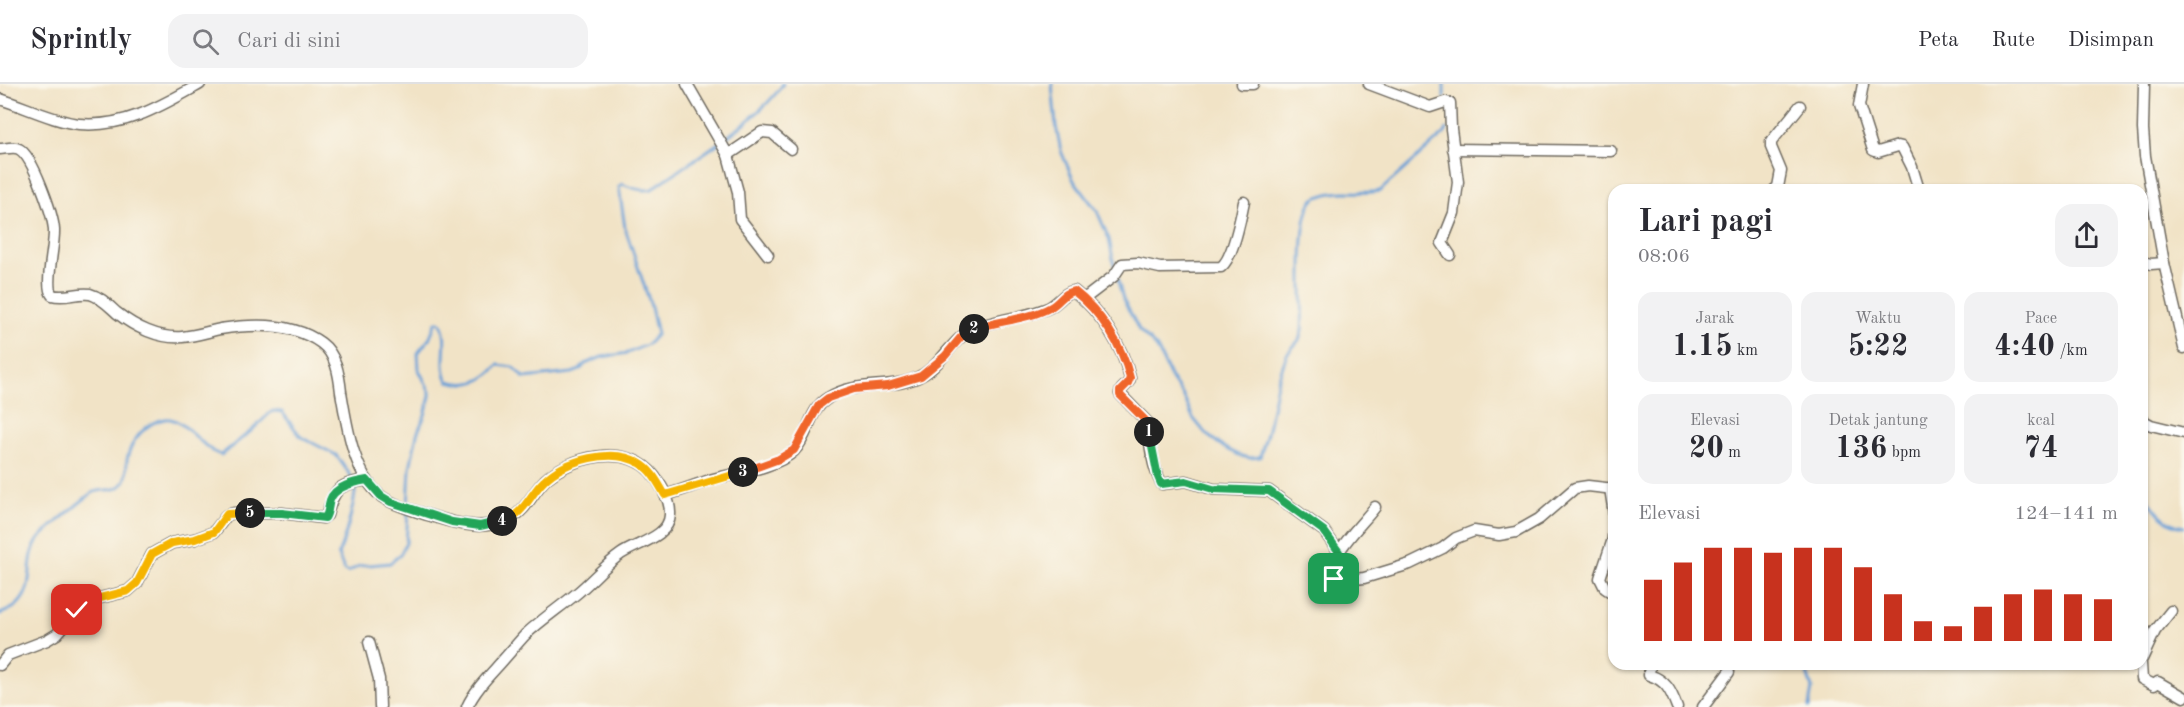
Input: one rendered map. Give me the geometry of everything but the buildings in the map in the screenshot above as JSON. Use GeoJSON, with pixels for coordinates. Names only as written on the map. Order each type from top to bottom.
{"type":"FeatureCollection","features":[{"type":"Feature","properties":{"kind":"street"},"geometry":{"type":"LineString","coordinates":[[0,99],[78,124],[100,124],[137,117],[200,84]]}},
{"type":"Feature","properties":{"kind":"street"},"geometry":{"type":"LineString","coordinates":[[687,84],[728,155],[738,192],[740,219],[768,255]]}},
{"type":"Feature","properties":{"kind":"street"},"geometry":{"type":"LineString","coordinates":[[1242,84],[1252,84]]}},
{"type":"Feature","properties":{"kind":"street"},"geometry":{"type":"LineString","coordinates":[[1369,84],[1430,107],[1445,102],[1450,103],[1458,182],[1454,213],[1442,241],[1450,255]]}},
{"type":"Feature","properties":{"kind":"street"},"geometry":{"type":"LineString","coordinates":[[1863,84],[1859,106],[1873,150],[1878,152],[1902,147],[1917,184]]}},
{"type":"Feature","properties":{"kind":"street"},"geometry":{"type":"LineString","coordinates":[[2144,84],[2143,143],[2164,263],[2184,348]]}},
{"type":"Feature","properties":{"kind":"street"},"geometry":{"type":"LineString","coordinates":[[1779,184],[1781,171],[1771,142],[1800,106]]}},
{"type":"Feature","properties":{"kind":"street"},"geometry":{"type":"LineString","coordinates":[[728,155],[762,132],[772,133],[791,149]]}},
{"type":"Feature","properties":{"kind":"street"},"geometry":{"type":"LineString","coordinates":[[0,149],[18,148],[37,176],[53,222],[53,253],[49,286],[52,295],[64,297],[89,294],[136,326],[169,337],[183,337],[220,329],[263,326],[300,333],[321,343],[334,360],[350,438],[367,480],[381,496],[408,509],[469,525],[489,525],[509,520],[522,510],[544,481],[559,469],[573,462],[606,457],[628,458],[638,462],[654,476],[665,495],[670,513],[670,520],[664,530],[618,556],[526,634],[483,682],[466,707]]}},
{"type":"Feature","properties":{"kind":"street"},"geometry":{"type":"LineString","coordinates":[[1453,149],[1611,151]]}},
{"type":"Feature","properties":{"kind":"street"},"geometry":{"type":"LineString","coordinates":[[1084,299],[1114,276],[1122,264],[1138,263],[1160,268],[1221,267],[1229,258],[1244,201]]}},
{"type":"Feature","properties":{"kind":"street"},"geometry":{"type":"LineString","coordinates":[[2148,263],[2164,263]]}},
{"type":"Feature","properties":{"kind":"street"},"geometry":{"type":"LineString","coordinates":[[665,495],[779,459],[794,450],[819,405],[828,398],[854,389],[888,386],[921,376],[968,332],[1035,314],[1074,291],[1106,323],[1120,350],[1130,378],[1120,390],[1120,394],[1150,425],[1149,439],[1161,484],[1186,481],[1213,489],[1269,491],[1324,531],[1339,552]]}},
{"type":"Feature","properties":{"kind":"street"},"geometry":{"type":"LineString","coordinates":[[2148,423],[2184,433]]}},
{"type":"Feature","properties":{"kind":"street"},"geometry":{"type":"LineString","coordinates":[[0,665],[8,655],[57,634],[80,608],[96,599],[128,591],[137,583],[149,557],[179,540],[195,539],[214,532],[224,517],[230,513],[282,513],[325,518],[333,495],[351,483],[367,480]]}},
{"type":"Feature","properties":{"kind":"street"},"geometry":{"type":"LineString","coordinates":[[1375,507],[1339,552],[1333,566],[1334,579],[1340,582],[1364,578],[1410,564],[1474,531],[1499,536],[1516,532],[1539,519],[1575,488],[1588,486],[1608,488]]}},
{"type":"Feature","properties":{"kind":"street"},"geometry":{"type":"LineString","coordinates":[[1608,554],[1600,578],[1608,590]]}},
{"type":"Feature","properties":{"kind":"street"},"geometry":{"type":"LineString","coordinates":[[2148,646],[2155,630],[2171,611]]}},
{"type":"Feature","properties":{"kind":"street"},"geometry":{"type":"LineString","coordinates":[[369,642],[379,679],[380,707]]}},
{"type":"Feature","properties":{"kind":"street"},"geometry":{"type":"LineString","coordinates":[[1649,670],[1649,675],[1658,678],[1670,687],[1677,707]]}},
{"type":"Feature","properties":{"kind":"street"},"geometry":{"type":"LineString","coordinates":[[2141,670],[2142,679],[2154,686],[2158,682],[2184,697]]}},
{"type":"Feature","properties":{"kind":"street"},"geometry":{"type":"LineString","coordinates":[[1703,707],[1729,672]]}},
{"type":"Feature","properties":{"kind":"waterway"},"geometry":{"type":"LineString","coordinates":[[408,506],[410,468],[417,434],[430,396],[419,370],[418,353],[429,339],[436,322],[440,322],[443,329],[445,374],[448,381],[456,383],[476,382],[487,376],[498,365],[513,367],[524,378],[572,373],[580,370],[585,364],[602,357],[628,353],[648,344],[657,334],[650,303],[625,228],[619,187],[622,184],[640,190],[652,189],[741,126],[758,112],[783,84]]}},
{"type":"Feature","properties":{"kind":"waterway"},"geometry":{"type":"LineString","coordinates":[[1052,84],[1061,151],[1073,179],[1097,211],[1109,239],[1115,269]]}},
{"type":"Feature","properties":{"kind":"waterway"},"geometry":{"type":"LineString","coordinates":[[1444,84],[1444,98]]}},
{"type":"Feature","properties":{"kind":"waterway"},"geometry":{"type":"LineString","coordinates":[[1117,278],[1123,299],[1139,330],[1157,348],[1193,418],[1207,435],[1225,448],[1241,456],[1260,457],[1277,383],[1287,354],[1299,340],[1302,331],[1304,229],[1311,203],[1329,194],[1380,191],[1447,129]]}},
{"type":"Feature","properties":{"kind":"waterway"},"geometry":{"type":"LineString","coordinates":[[0,614],[23,599],[29,582],[34,547],[39,539],[90,494],[115,489],[121,485],[126,477],[131,446],[145,429],[158,421],[172,419],[207,447],[221,455],[270,413],[282,412],[301,437],[336,455],[353,479]]}},
{"type":"Feature","properties":{"kind":"waterway"},"geometry":{"type":"LineString","coordinates":[[355,485],[349,520],[338,554],[344,570],[348,572],[359,566],[390,563],[400,555],[406,543],[408,513]]}},
{"type":"Feature","properties":{"kind":"waterway"},"geometry":{"type":"LineString","coordinates":[[2148,498],[2164,519],[2184,527]]}},
{"type":"Feature","properties":{"kind":"waterway"},"geometry":{"type":"LineString","coordinates":[[1807,670],[1812,688],[1809,707]]}},
{"type":"Feature","properties":{"kind":"route"},"geometry":{"type":"LineString","coordinates":[[77,610],[96,599],[128,591],[137,583],[152,554],[179,540],[195,539],[216,531],[227,514],[282,513],[323,518],[327,515],[330,501],[336,491],[355,482],[367,480],[381,496],[405,507],[452,522],[480,526],[509,520],[516,516],[544,481],[559,469],[573,462],[592,458],[628,458],[638,462],[654,476],[665,495],[756,468],[794,450],[819,405],[828,398],[837,393],[867,387],[888,386],[921,376],[945,356],[968,332],[979,327],[1035,314],[1052,306],[1071,291],[1084,299],[1106,323],[1120,350],[1130,381],[1120,390],[1120,394],[1150,425],[1149,439],[1161,484],[1186,481],[1213,489],[1269,491],[1324,531],[1339,552],[1333,566],[1334,579]]}}]}
